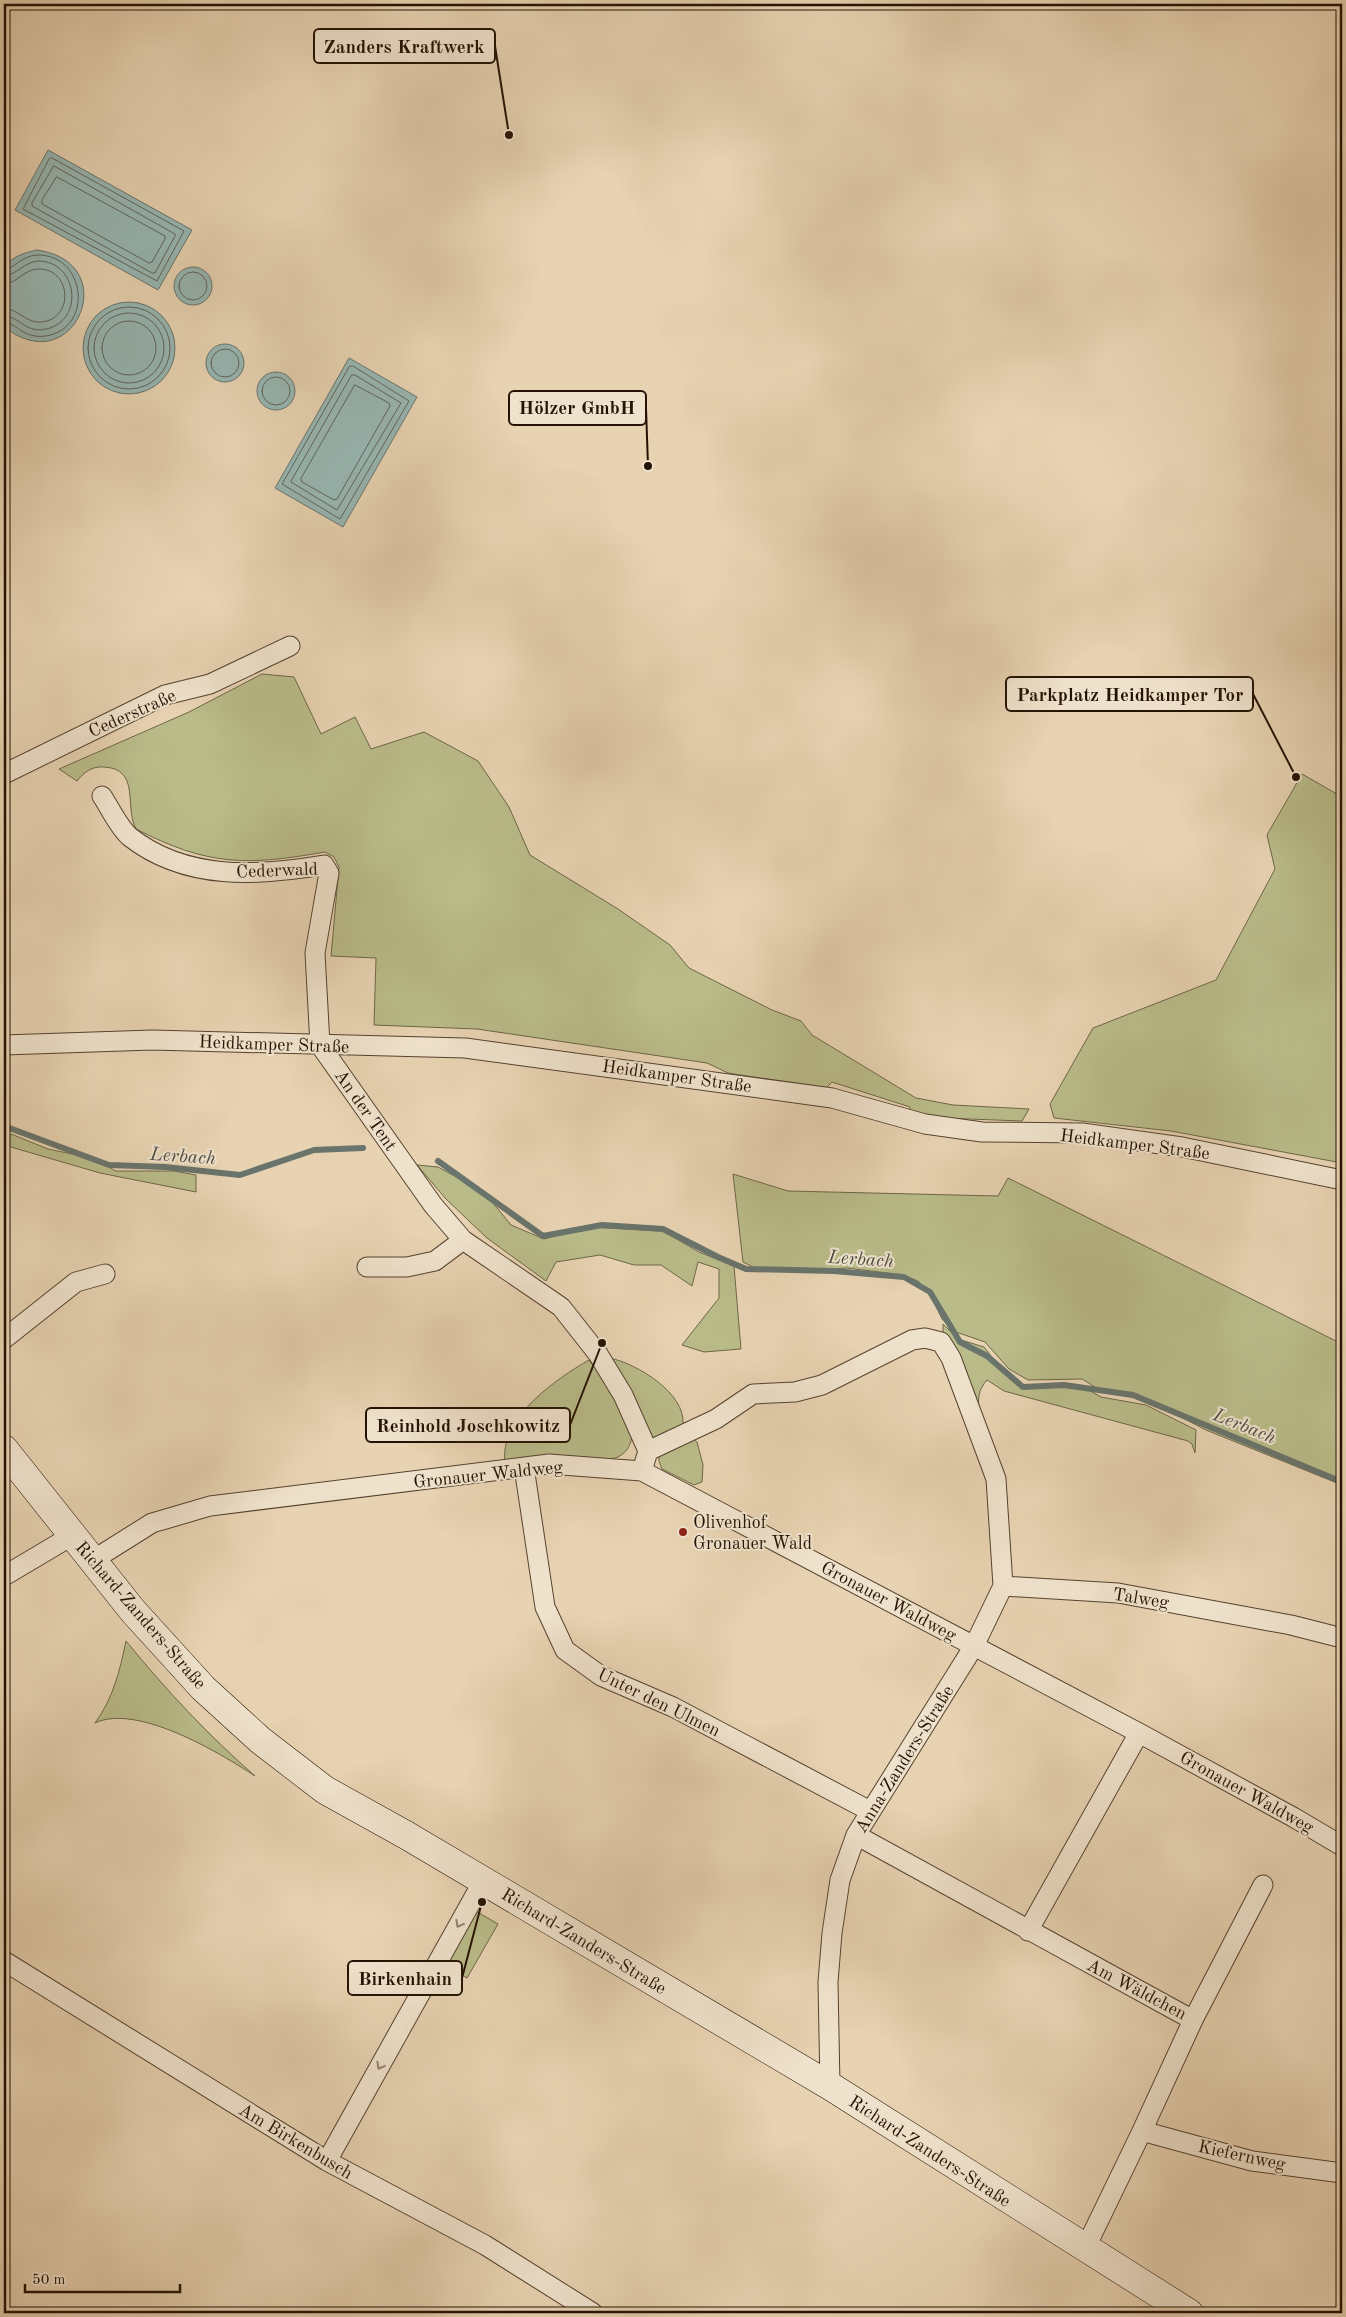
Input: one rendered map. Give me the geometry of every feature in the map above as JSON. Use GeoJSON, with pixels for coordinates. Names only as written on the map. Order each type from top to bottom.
{"type":"FeatureCollection","features":[{"type":"Feature","properties":{"kind":"street","name":"Cederstraße"},"geometry":{"type":"LineString","coordinates":[[4,774],[165,695],[210,684],[290,646]]}},
{"type":"Feature","properties":{"kind":"street","name":"Cederwald"},"geometry":{"type":"LineString","coordinates":[[102,796],[128,836],[162,857],[207,871],[260,873],[324,865],[329,873],[315,953],[320,1045]]}},
{"type":"Feature","properties":{"kind":"street","name":"Heidkamper Straße"},"geometry":{"type":"LineString","coordinates":[[4,1045],[152,1040],[465,1048],[832,1098],[925,1124],[982,1132],[1082,1133],[1182,1147],[1342,1180]]}},
{"type":"Feature","properties":{"kind":"street","name":"An der Tent"},"geometry":{"type":"LineString","coordinates":[[320,1045],[433,1205],[463,1240],[561,1308],[598,1354],[623,1395],[648,1451]]}},
{"type":"Feature","properties":{"kind":"street"},"geometry":{"type":"LineString","coordinates":[[367,1267],[408,1267],[435,1261],[463,1240]]}},
{"type":"Feature","properties":{"kind":"street"},"geometry":{"type":"LineString","coordinates":[[4,1339],[76,1282],[105,1274]]}},
{"type":"Feature","properties":{"kind":"street"},"geometry":{"type":"LineString","coordinates":[[642,1470],[648,1451],[716,1419],[753,1394],[795,1392],[822,1384],[912,1340],[925,1338],[941,1342],[951,1358],[996,1479],[1003,1586],[974,1646]]}},
{"type":"Feature","properties":{"kind":"street","name":"Richard-Zanders-Straße"},"geometry":{"type":"LineString","coordinates":[[4,1449],[133,1611],[202,1688],[260,1740],[325,1790],[830,2086],[1189,2313]]}},
{"type":"Feature","properties":{"kind":"street","name":"Gronauer Waldweg"},"geometry":{"type":"LineString","coordinates":[[93,1560],[152,1523],[210,1506],[549,1464],[642,1470],[1139,1733],[1342,1846]]}},
{"type":"Feature","properties":{"kind":"street","name":"Unter den Ulmen"},"geometry":{"type":"LineString","coordinates":[[524,1467],[545,1607],[565,1650],[602,1676],[673,1708],[870,1811]]}},
{"type":"Feature","properties":{"kind":"street"},"geometry":{"type":"LineString","coordinates":[[4,1576],[73,1536]]}},
{"type":"Feature","properties":{"kind":"street","name":"Talweg"},"geometry":{"type":"LineString","coordinates":[[1003,1586],[1118,1593],[1291,1625],[1342,1638]]}},
{"type":"Feature","properties":{"kind":"street","name":"Anna-Zanders-Straße"},"geometry":{"type":"LineString","coordinates":[[830,2086],[828,1982],[832,1933],[840,1880],[856,1834],[974,1646]]}},
{"type":"Feature","properties":{"kind":"street"},"geometry":{"type":"LineString","coordinates":[[1028,1931],[1139,1733]]}},
{"type":"Feature","properties":{"kind":"street","name":"Am Wäldchen"},"geometry":{"type":"LineString","coordinates":[[856,1834],[1028,1931],[1193,2020],[1263,1885]]}},
{"type":"Feature","properties":{"kind":"street"},"geometry":{"type":"LineString","coordinates":[[327,2161],[483,1881]]}},
{"type":"Feature","properties":{"kind":"street","name":"Am Birkenbusch"},"geometry":{"type":"LineString","coordinates":[[4,1962],[327,2161],[485,2245],[593,2313]]}},
{"type":"Feature","properties":{"kind":"street"},"geometry":{"type":"LineString","coordinates":[[1085,2249],[1193,2020]]}},
{"type":"Feature","properties":{"kind":"street","name":"Kiefernweg"},"geometry":{"type":"LineString","coordinates":[[1142,2131],[1252,2161],[1342,2173]]}},
{"type":"Feature","properties":{"kind":"green space"},"geometry":{"type":"Polygon","coordinates":[[[262,674],[294,677],[321,734],[355,717],[371,749],[424,732],[478,761],[509,807],[530,855],[618,909],[670,945],[689,968],[772,1010],[801,1021],[812,1035],[916,1098],[953,1105],[1029,1109],[1022,1121],[942,1118],[910,1111],[910,1107],[832,1082],[826,1088],[728,1073],[707,1063],[477,1029],[374,1025],[376,958],[331,956],[339,867],[334,857],[325,852],[272,860],[249,861],[228,860],[185,850],[136,829],[127,782],[123,774],[116,769],[104,767],[92,769],[85,772],[77,781],[59,769],[189,712],[262,674]]]}},
{"type":"Feature","properties":{"kind":"green space"},"geometry":{"type":"Polygon","coordinates":[[[1302,774],[1342,797],[1342,1163],[1171,1131],[1054,1118],[1050,1104],[1093,1028],[1216,980],[1275,869],[1267,835],[1302,774]]]}},
{"type":"Feature","properties":{"kind":"green space"},"geometry":{"type":"Polygon","coordinates":[[[11,1134],[48,1149],[91,1158],[116,1171],[174,1171],[196,1175],[196,1192],[100,1173],[4,1145],[4,1141],[11,1134]]]}},
{"type":"Feature","properties":{"kind":"green space"},"geometry":{"type":"Polygon","coordinates":[[[417,1165],[438,1167],[484,1192],[511,1225],[544,1239],[589,1227],[663,1231],[699,1252],[734,1266],[741,1349],[704,1352],[682,1345],[719,1298],[719,1269],[698,1262],[692,1286],[661,1265],[634,1265],[600,1255],[556,1262],[546,1281],[487,1238],[446,1199],[417,1165]]]}},
{"type":"Feature","properties":{"kind":"green space"},"geometry":{"type":"Polygon","coordinates":[[[733,1174],[788,1191],[998,1196],[1008,1178],[1342,1344],[1342,1485],[1206,1430],[1148,1400],[1103,1392],[1082,1379],[1028,1380],[1009,1369],[985,1342],[953,1331],[942,1319],[929,1292],[918,1281],[903,1275],[847,1268],[800,1271],[755,1268],[743,1262],[733,1174]]]}},
{"type":"Feature","properties":{"kind":"green space"},"geometry":{"type":"Polygon","coordinates":[[[943,1324],[958,1339],[984,1347],[1006,1375],[1025,1388],[1080,1385],[1101,1397],[1146,1405],[1196,1430],[1195,1453],[1192,1444],[1188,1441],[1004,1391],[987,1380],[979,1394],[979,1411],[943,1336],[943,1324]]]}},
{"type":"Feature","properties":{"kind":"green space"},"geometry":{"type":"Polygon","coordinates":[[[610,1358],[646,1373],[668,1391],[677,1402],[682,1413],[683,1425],[656,1438],[652,1438],[610,1358]]]}},
{"type":"Feature","properties":{"kind":"green space"},"geometry":{"type":"Polygon","coordinates":[[[589,1360],[613,1394],[629,1423],[632,1436],[627,1450],[620,1456],[611,1459],[505,1463],[506,1446],[511,1431],[520,1416],[546,1389],[589,1360]]]}},
{"type":"Feature","properties":{"kind":"green space"},"geometry":{"type":"Polygon","coordinates":[[[692,1438],[697,1442],[703,1465],[702,1482],[694,1485],[662,1469],[659,1461],[659,1456],[692,1438]]]}},
{"type":"Feature","properties":{"kind":"green space"},"geometry":{"type":"Polygon","coordinates":[[[126,1641],[188,1711],[255,1776],[200,1744],[178,1733],[155,1725],[133,1720],[112,1719],[95,1723],[111,1694],[126,1641]]]}},
{"type":"Feature","properties":{"kind":"green space"},"geometry":{"type":"Polygon","coordinates":[[[474,1910],[498,1924],[467,1978],[443,1964],[474,1910]]]}},
{"type":"Feature","properties":{"kind":"water"},"geometry":{"type":"Polygon","coordinates":[[[48,150],[192,230],[158,290],[15,210],[48,150]]]}},
{"type":"Feature","properties":{"kind":"water"},"geometry":{"type":"Polygon","coordinates":[[[37,250],[61,258],[76,271],[83,287],[83,305],[76,321],[64,334],[48,341],[22,338],[4,324],[4,267],[11,260],[37,250]]]}},
{"type":"Feature","properties":{"kind":"water"},"geometry":{"type":"Polygon","coordinates":[[[193,267],[207,272],[212,286],[207,300],[193,305],[179,300],[174,286],[179,272],[193,267]]]}},
{"type":"Feature","properties":{"kind":"water"},"geometry":{"type":"Polygon","coordinates":[[[129,302],[147,306],[161,316],[171,330],[175,348],[171,366],[161,380],[147,390],[129,394],[111,390],[97,380],[87,366],[83,348],[87,330],[97,316],[111,306],[129,302]]]}},
{"type":"Feature","properties":{"kind":"water"},"geometry":{"type":"Polygon","coordinates":[[[225,344],[239,349],[244,363],[239,377],[225,382],[211,377],[206,363],[211,349],[225,344]]]}},
{"type":"Feature","properties":{"kind":"water"},"geometry":{"type":"Polygon","coordinates":[[[349,358],[417,397],[343,527],[275,488],[349,358]]]}},
{"type":"Feature","properties":{"kind":"water"},"geometry":{"type":"Polygon","coordinates":[[[276,372],[290,377],[295,391],[290,405],[276,410],[262,405],[257,391],[262,377],[276,372]]]}},
{"type":"Feature","properties":{"kind":"waterway","name":"Lerbach"},"geometry":{"type":"LineString","coordinates":[[4,1126],[109,1165],[165,1167],[240,1175],[314,1150],[363,1148]]}},
{"type":"Feature","properties":{"kind":"waterway","name":"Lerbach"},"geometry":{"type":"LineString","coordinates":[[438,1161],[543,1236],[602,1225],[663,1229],[746,1269],[834,1271],[904,1277],[930,1292],[960,1342],[987,1356],[1023,1387],[1064,1385],[1133,1395],[1342,1482]]}},
{"type":"Feature","properties":{"kind":"place","name":"Zanders Kraftwerk"},"geometry":{"type":"Point","coordinates":[509,135]}},
{"type":"Feature","properties":{"kind":"place","name":"Hölzer GmbH"},"geometry":{"type":"Point","coordinates":[648,466]}},
{"type":"Feature","properties":{"kind":"place","name":"Parkplatz Heidkamper Tor"},"geometry":{"type":"Point","coordinates":[1296,777]}},
{"type":"Feature","properties":{"kind":"place","name":"Reinhold Joschkowitz"},"geometry":{"type":"Point","coordinates":[602,1343]}},
{"type":"Feature","properties":{"kind":"place","name":"Olivenhof Gronauer Wald"},"geometry":{"type":"Point","coordinates":[683,1532]}},
{"type":"Feature","properties":{"kind":"place","name":"Birkenhain"},"geometry":{"type":"Point","coordinates":[482,1902]}}]}
